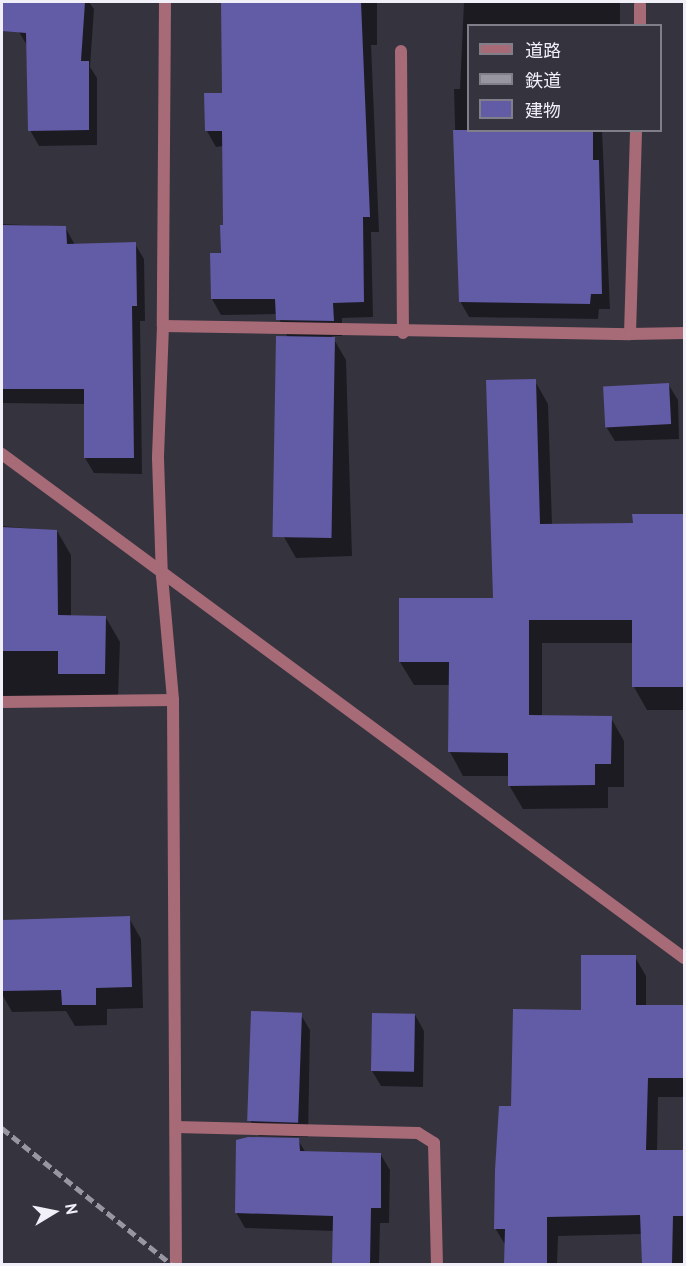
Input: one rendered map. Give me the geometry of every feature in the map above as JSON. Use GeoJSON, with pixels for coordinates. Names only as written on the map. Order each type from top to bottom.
{"type":"FeatureCollection","features":[{"type":"Feature","properties":{"kind":"street"},"geometry":{"type":"LineString","coordinates":[[165,2],[164,326],[158,458],[162,576],[173,700],[176,1264]]}},
{"type":"Feature","properties":{"kind":"street"},"geometry":{"type":"LineString","coordinates":[[640,5],[640,24]]}},
{"type":"Feature","properties":{"kind":"street"},"geometry":{"type":"LineString","coordinates":[[401,51],[403,333]]}},
{"type":"Feature","properties":{"kind":"street"},"geometry":{"type":"LineString","coordinates":[[630,334],[636,132]]}},
{"type":"Feature","properties":{"kind":"street"},"geometry":{"type":"LineString","coordinates":[[164,326],[403,333],[684,333]]}},
{"type":"Feature","properties":{"kind":"street"},"geometry":{"type":"LineString","coordinates":[[2,454],[162,576],[684,958]]}},
{"type":"Feature","properties":{"kind":"street"},"geometry":{"type":"LineString","coordinates":[[2,702],[173,700]]}},
{"type":"Feature","properties":{"kind":"street"},"geometry":{"type":"LineString","coordinates":[[176,1127],[418,1133],[434,1143],[437,1264]]}},
{"type":"Feature","properties":{"kind":"building"},"geometry":{"type":"Polygon","coordinates":[[[2,2],[85,2],[81,61],[89,61],[89,130],[28,131],[26,33],[2,31],[2,2]]]}},
{"type":"Feature","properties":{"kind":"building"},"geometry":{"type":"Polygon","coordinates":[[[221,2],[361,2],[370,217],[363,217],[364,302],[333,303],[334,321],[276,320],[275,299],[211,299],[210,253],[221,253],[220,225],[223,225],[222,131],[205,131],[204,93],[222,93],[221,2]]]}},
{"type":"Feature","properties":{"kind":"building"},"geometry":{"type":"Polygon","coordinates":[[[453,130],[593,132],[593,160],[599,160],[602,294],[591,294],[590,304],[459,302],[453,130]]]}},
{"type":"Feature","properties":{"kind":"building"},"geometry":{"type":"Polygon","coordinates":[[[2,225],[66,226],[67,244],[136,242],[137,306],[132,306],[134,458],[84,458],[84,389],[2,389],[2,225]]]}},
{"type":"Feature","properties":{"kind":"building"},"geometry":{"type":"Polygon","coordinates":[[[276,336],[335,337],[331,538],[272,537],[276,336]]]}},
{"type":"Feature","properties":{"kind":"building"},"geometry":{"type":"Polygon","coordinates":[[[536,379],[540,524],[633,523],[632,514],[684,514],[684,687],[632,687],[632,620],[529,620],[529,715],[612,716],[611,764],[595,764],[595,785],[508,786],[508,753],[448,752],[449,662],[399,662],[399,598],[493,598],[486,380],[536,379]]]}},
{"type":"Feature","properties":{"kind":"building"},"geometry":{"type":"Polygon","coordinates":[[[669,383],[671,424],[605,427],[603,386],[669,383]]]}},
{"type":"Feature","properties":{"kind":"building"},"geometry":{"type":"Polygon","coordinates":[[[2,527],[57,530],[58,615],[106,616],[105,674],[58,674],[58,651],[2,651],[2,527]]]}},
{"type":"Feature","properties":{"kind":"building"},"geometry":{"type":"Polygon","coordinates":[[[130,916],[132,987],[96,988],[96,1005],[62,1005],[61,990],[2,991],[2,920],[130,916]]]}},
{"type":"Feature","properties":{"kind":"building"},"geometry":{"type":"Polygon","coordinates":[[[581,955],[636,955],[636,1005],[684,1005],[684,1078],[648,1078],[646,1150],[684,1150],[684,1216],[673,1216],[672,1264],[642,1264],[640,1215],[547,1217],[547,1264],[504,1264],[505,1229],[494,1229],[495,1170],[499,1106],[511,1106],[513,1009],[581,1010],[581,955]]]}},
{"type":"Feature","properties":{"kind":"building"},"geometry":{"type":"Polygon","coordinates":[[[251,1011],[302,1013],[298,1123],[247,1121],[251,1011]]]}},
{"type":"Feature","properties":{"kind":"building"},"geometry":{"type":"Polygon","coordinates":[[[372,1013],[415,1014],[414,1072],[371,1071],[372,1013]]]}},
{"type":"Feature","properties":{"kind":"building"},"geometry":{"type":"Polygon","coordinates":[[[248,1137],[299,1138],[300,1151],[381,1153],[381,1208],[371,1208],[370,1264],[332,1264],[333,1216],[235,1213],[236,1140],[248,1137]]]}},
{"type":"Feature","properties":{"kind":"railway"},"geometry":{"type":"LineString","coordinates":[[2,1128],[171,1264]]}}]}
